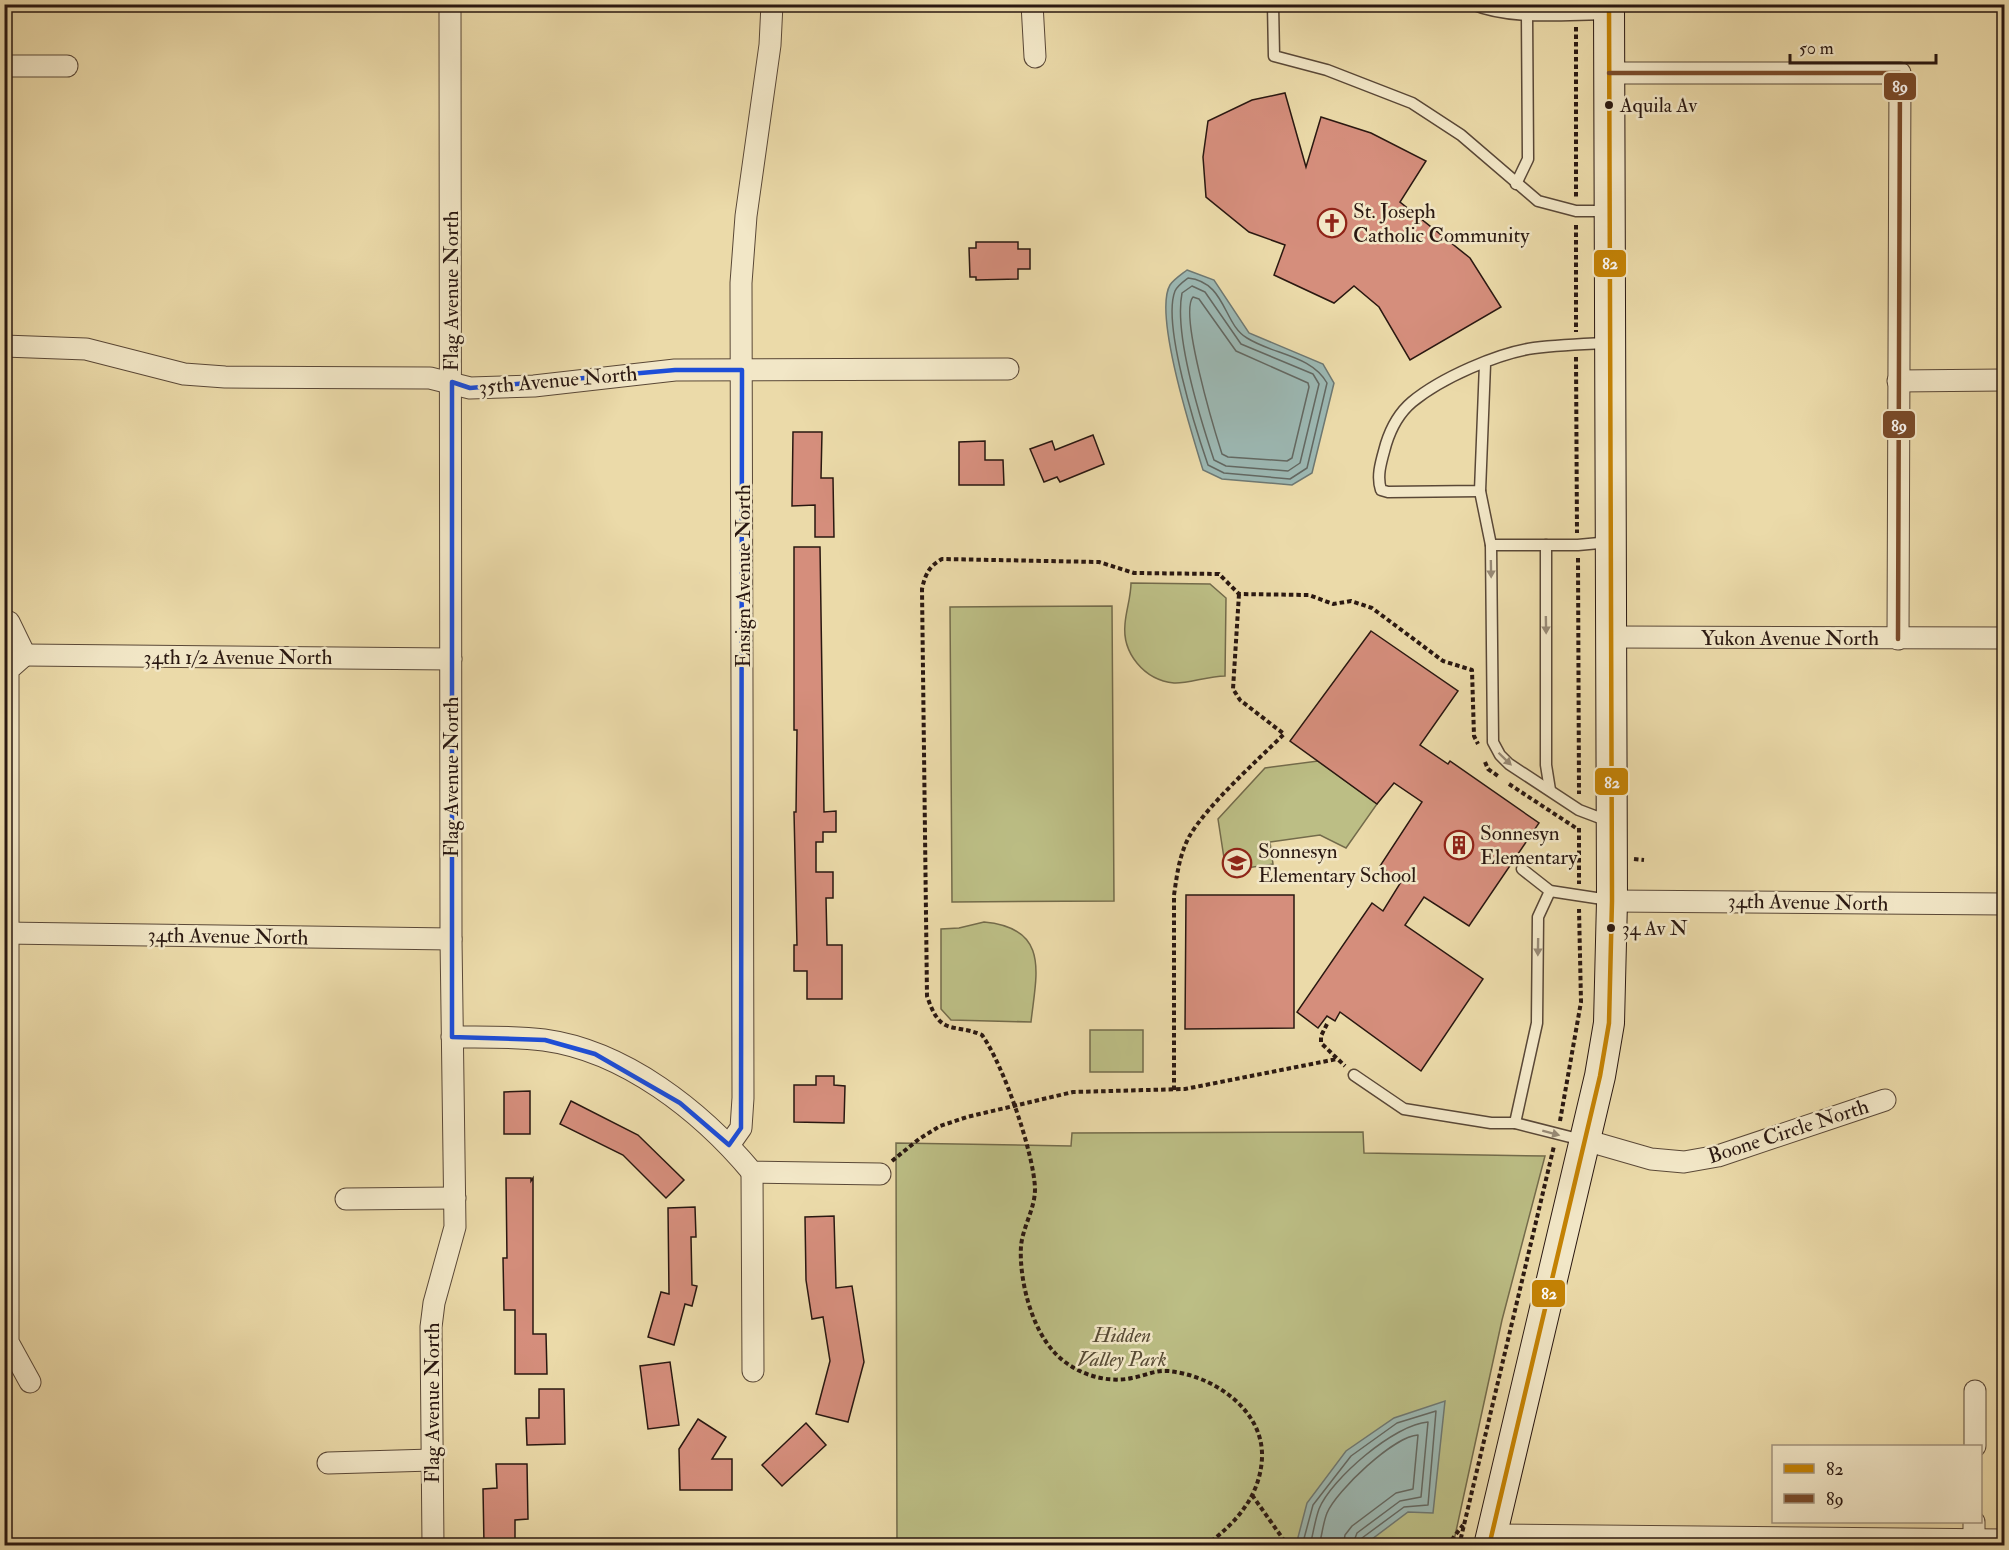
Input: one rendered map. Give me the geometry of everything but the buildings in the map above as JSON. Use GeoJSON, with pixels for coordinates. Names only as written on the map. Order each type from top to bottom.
{"type":"FeatureCollection","features":[{"type":"Feature","properties":{"kind":"street","name":"Flag Avenue North"},"geometry":{"type":"LineString","coordinates":[[433,1545],[430,1327],[434,1303],[455,1227],[451,939],[450,4]]}},
{"type":"Feature","properties":{"kind":"street","name":"Ensign Avenue North"},"geometry":{"type":"LineString","coordinates":[[729,1145],[741,1128],[743,1098],[741,283],[745,227],[770,45],[772,4]]}},
{"type":"Feature","properties":{"kind":"street"},"geometry":{"type":"LineString","coordinates":[[1032,4],[1035,57]]}},
{"type":"Feature","properties":{"kind":"street"},"geometry":{"type":"LineString","coordinates":[[1609,9],[1612,901],[1609,1023],[1585,1140],[1490,1540],[1974,1531],[2004,1540]]}},
{"type":"Feature","properties":{"kind":"street"},"geometry":{"type":"LineString","coordinates":[[4,66],[67,66]]}},
{"type":"Feature","properties":{"kind":"street"},"geometry":{"type":"LineString","coordinates":[[1609,73],[1900,73],[1898,639]]}},
{"type":"Feature","properties":{"kind":"street","name":"35th Avenue North"},"geometry":{"type":"LineString","coordinates":[[4,346],[86,349],[184,374],[225,377],[430,378],[470,388],[534,386],[675,370],[1008,369]]}},
{"type":"Feature","properties":{"kind":"street"},"geometry":{"type":"LineString","coordinates":[[1898,381],[2004,380]]}},
{"type":"Feature","properties":{"kind":"street"},"geometry":{"type":"LineString","coordinates":[[9,622],[25,656],[8,670],[6,933],[8,1342],[30,1382]]}},
{"type":"Feature","properties":{"kind":"street","name":"Yukon Avenue North"},"geometry":{"type":"LineString","coordinates":[[1611,637],[2004,638]]}},
{"type":"Feature","properties":{"kind":"street","name":"34th 1/2 Avenue North"},"geometry":{"type":"LineString","coordinates":[[25,656],[451,659]]}},
{"type":"Feature","properties":{"kind":"street","name":"34th Avenue North"},"geometry":{"type":"LineString","coordinates":[[1612,901],[2004,904]]}},
{"type":"Feature","properties":{"kind":"street","name":"34th Avenue North"},"geometry":{"type":"LineString","coordinates":[[6,933],[451,939]]}},
{"type":"Feature","properties":{"kind":"street"},"geometry":{"type":"LineString","coordinates":[[452,1037],[545,1040],[595,1054],[638,1076],[680,1102],[729,1145],[752,1172],[753,1371]]}},
{"type":"Feature","properties":{"kind":"street","name":"Boone Circle North"},"geometry":{"type":"LineString","coordinates":[[1585,1140],[1651,1159],[1684,1161],[1728,1153],[1885,1100]]}},
{"type":"Feature","properties":{"kind":"street"},"geometry":{"type":"LineString","coordinates":[[752,1172],[880,1174]]}},
{"type":"Feature","properties":{"kind":"street"},"geometry":{"type":"LineString","coordinates":[[346,1198],[455,1198]]}},
{"type":"Feature","properties":{"kind":"street"},"geometry":{"type":"LineString","coordinates":[[1975,1392],[1975,1445]]}},
{"type":"Feature","properties":{"kind":"street"},"geometry":{"type":"LineString","coordinates":[[328,1463],[432,1460]]}},
{"type":"Feature","properties":{"kind":"lane"},"geometry":{"type":"LineString","coordinates":[[1273,4],[1274,56],[1327,70],[1412,103],[1461,135],[1538,201],[1576,211],[1608,211]]}},
{"type":"Feature","properties":{"kind":"lane"},"geometry":{"type":"LineString","coordinates":[[1472,4],[1487,11],[1527,14],[1609,9]]}},
{"type":"Feature","properties":{"kind":"lane"},"geometry":{"type":"LineString","coordinates":[[1516,184],[1528,159],[1527,14]]}},
{"type":"Feature","properties":{"kind":"lane"},"geometry":{"type":"LineString","coordinates":[[1480,491],[1388,492],[1381,490],[1378,483],[1383,454],[1399,416],[1412,402],[1440,383],[1508,354],[1534,348],[1609,343]]}},
{"type":"Feature","properties":{"kind":"lane"},"geometry":{"type":"LineString","coordinates":[[1485,364],[1480,491],[1491,545],[1493,742],[1500,755],[1509,764],[1579,810],[1599,819],[1611,821]]}},
{"type":"Feature","properties":{"kind":"lane"},"geometry":{"type":"LineString","coordinates":[[1491,545],[1610,542]]}},
{"type":"Feature","properties":{"kind":"lane"},"geometry":{"type":"LineString","coordinates":[[1546,545],[1546,765],[1550,790]]}},
{"type":"Feature","properties":{"kind":"lane"},"geometry":{"type":"LineString","coordinates":[[1522,869],[1550,891],[1612,901]]}},
{"type":"Feature","properties":{"kind":"lane"},"geometry":{"type":"LineString","coordinates":[[1515,1123],[1537,1023],[1538,917],[1550,891]]}},
{"type":"Feature","properties":{"kind":"lane"},"geometry":{"type":"LineString","coordinates":[[1354,1075],[1404,1109],[1491,1123],[1515,1123],[1585,1140]]}},
{"type":"Feature","properties":{"kind":"path"},"geometry":{"type":"LineString","coordinates":[[1205,1545],[1244,1511],[1261,1475],[1262,1447],[1245,1410],[1229,1394],[1210,1383],[1167,1371],[1117,1382],[1102,1379],[1076,1369],[1056,1354],[1046,1342],[1030,1306],[1023,1271],[1021,1244],[1034,1204],[1035,1188],[1030,1155],[1013,1106],[982,1035],[954,1030],[941,1023],[927,996],[922,589],[925,577],[932,564],[942,559],[1099,562],[1134,573],[1219,574],[1239,594],[1309,595],[1333,604],[1351,601],[1372,608],[1443,661],[1472,670],[1474,736],[1479,747]]}},
{"type":"Feature","properties":{"kind":"path"},"geometry":{"type":"LineString","coordinates":[[1174,1090],[1174,896],[1178,864],[1190,836],[1209,812],[1284,734],[1240,700],[1233,689],[1239,594]]}},
{"type":"Feature","properties":{"kind":"path"},"geometry":{"type":"LineString","coordinates":[[1484,758],[1488,769],[1579,830]]}},
{"type":"Feature","properties":{"kind":"path"},"geometry":{"type":"LineString","coordinates":[[1327,1024],[1321,1036],[1321,1043],[1354,1075]]}},
{"type":"Feature","properties":{"kind":"path"},"geometry":{"type":"LineString","coordinates":[[880,1174],[919,1139],[940,1126],[1013,1106],[1073,1092],[1174,1090],[1337,1059]]}},
{"type":"Feature","properties":{"kind":"path"},"geometry":{"type":"LineString","coordinates":[[1252,1495],[1288,1545]]}},
{"type":"Feature","properties":{"kind":"path"},"geometry":{"type":"LineString","coordinates":[[1447,1545],[1464,1523]]}},
{"type":"Feature","properties":{"kind":"highlighted area"},"geometry":{"type":"Polygon","coordinates":[[[675,370],[742,370],[741,1128],[729,1145],[680,1103],[595,1054],[545,1040],[452,1037],[452,382],[470,388],[675,370]]]}},
{"type":"Feature","properties":{"kind":"green space"},"geometry":{"type":"Polygon","coordinates":[[[1131,583],[1210,584],[1226,598],[1225,676],[1174,683],[1153,677],[1145,671],[1131,655],[1125,635],[1131,583]]]}},
{"type":"Feature","properties":{"kind":"green space"},"geometry":{"type":"Polygon","coordinates":[[[1112,606],[1114,901],[952,902],[950,607],[1112,606]]]}},
{"type":"Feature","properties":{"kind":"green space"},"geometry":{"type":"Polygon","coordinates":[[[1318,761],[1377,804],[1346,848],[1320,835],[1270,842],[1273,864],[1226,871],[1218,819],[1265,768],[1318,761]]]}},
{"type":"Feature","properties":{"kind":"green space"},"geometry":{"type":"Polygon","coordinates":[[[984,922],[1005,926],[1020,934],[1030,944],[1036,971],[1031,1022],[951,1020],[941,1009],[941,929],[959,928],[984,922]]]}},
{"type":"Feature","properties":{"kind":"green space"},"geometry":{"type":"Polygon","coordinates":[[[1090,1030],[1143,1030],[1143,1072],[1090,1072],[1090,1030]]]}},
{"type":"Feature","properties":{"kind":"green space","name":"Hidden Valley Park"},"geometry":{"type":"Polygon","coordinates":[[[1363,1132],[1364,1153],[1545,1156],[1502,1320],[1453,1545],[897,1545],[896,1143],[1071,1146],[1072,1133],[1363,1132]]]}},
{"type":"Feature","properties":{"kind":"water"},"geometry":{"type":"Polygon","coordinates":[[[1187,270],[1214,280],[1249,333],[1323,364],[1334,383],[1312,473],[1292,485],[1222,479],[1203,470],[1176,376],[1167,322],[1166,300],[1170,285],[1187,270]]]}},
{"type":"Feature","properties":{"kind":"water"},"geometry":{"type":"Polygon","coordinates":[[[1445,1401],[1433,1513],[1408,1512],[1368,1542],[1356,1545],[1296,1545],[1307,1503],[1346,1451],[1394,1418],[1445,1401]]]}},
{"type":"Feature","properties":{"kind":"transit line","name":"82"},"geometry":{"type":"LineString","coordinates":[[1489,1546],[1600,1076],[1609,1023],[1612,901],[1609,4]]}},
{"type":"Feature","properties":{"kind":"transit line","name":"89"},"geometry":{"type":"LineString","coordinates":[[1609,73],[1900,73],[1898,639]]}},
{"type":"Feature","properties":{"kind":"place","name":"Aquila Av"},"geometry":{"type":"Point","coordinates":[1609,105]}},
{"type":"Feature","properties":{"kind":"place","name":"St. Joseph Catholic Community"},"geometry":{"type":"Point","coordinates":[1332,223]}},
{"type":"Feature","properties":{"kind":"place","name":"Sonnesyn Elementary"},"geometry":{"type":"Point","coordinates":[1459,845]}},
{"type":"Feature","properties":{"kind":"place","name":"Sonnesyn Elementary School"},"geometry":{"type":"Point","coordinates":[1237,863]}},
{"type":"Feature","properties":{"kind":"place","name":"34 Av N"},"geometry":{"type":"Point","coordinates":[1611,928]}}]}
